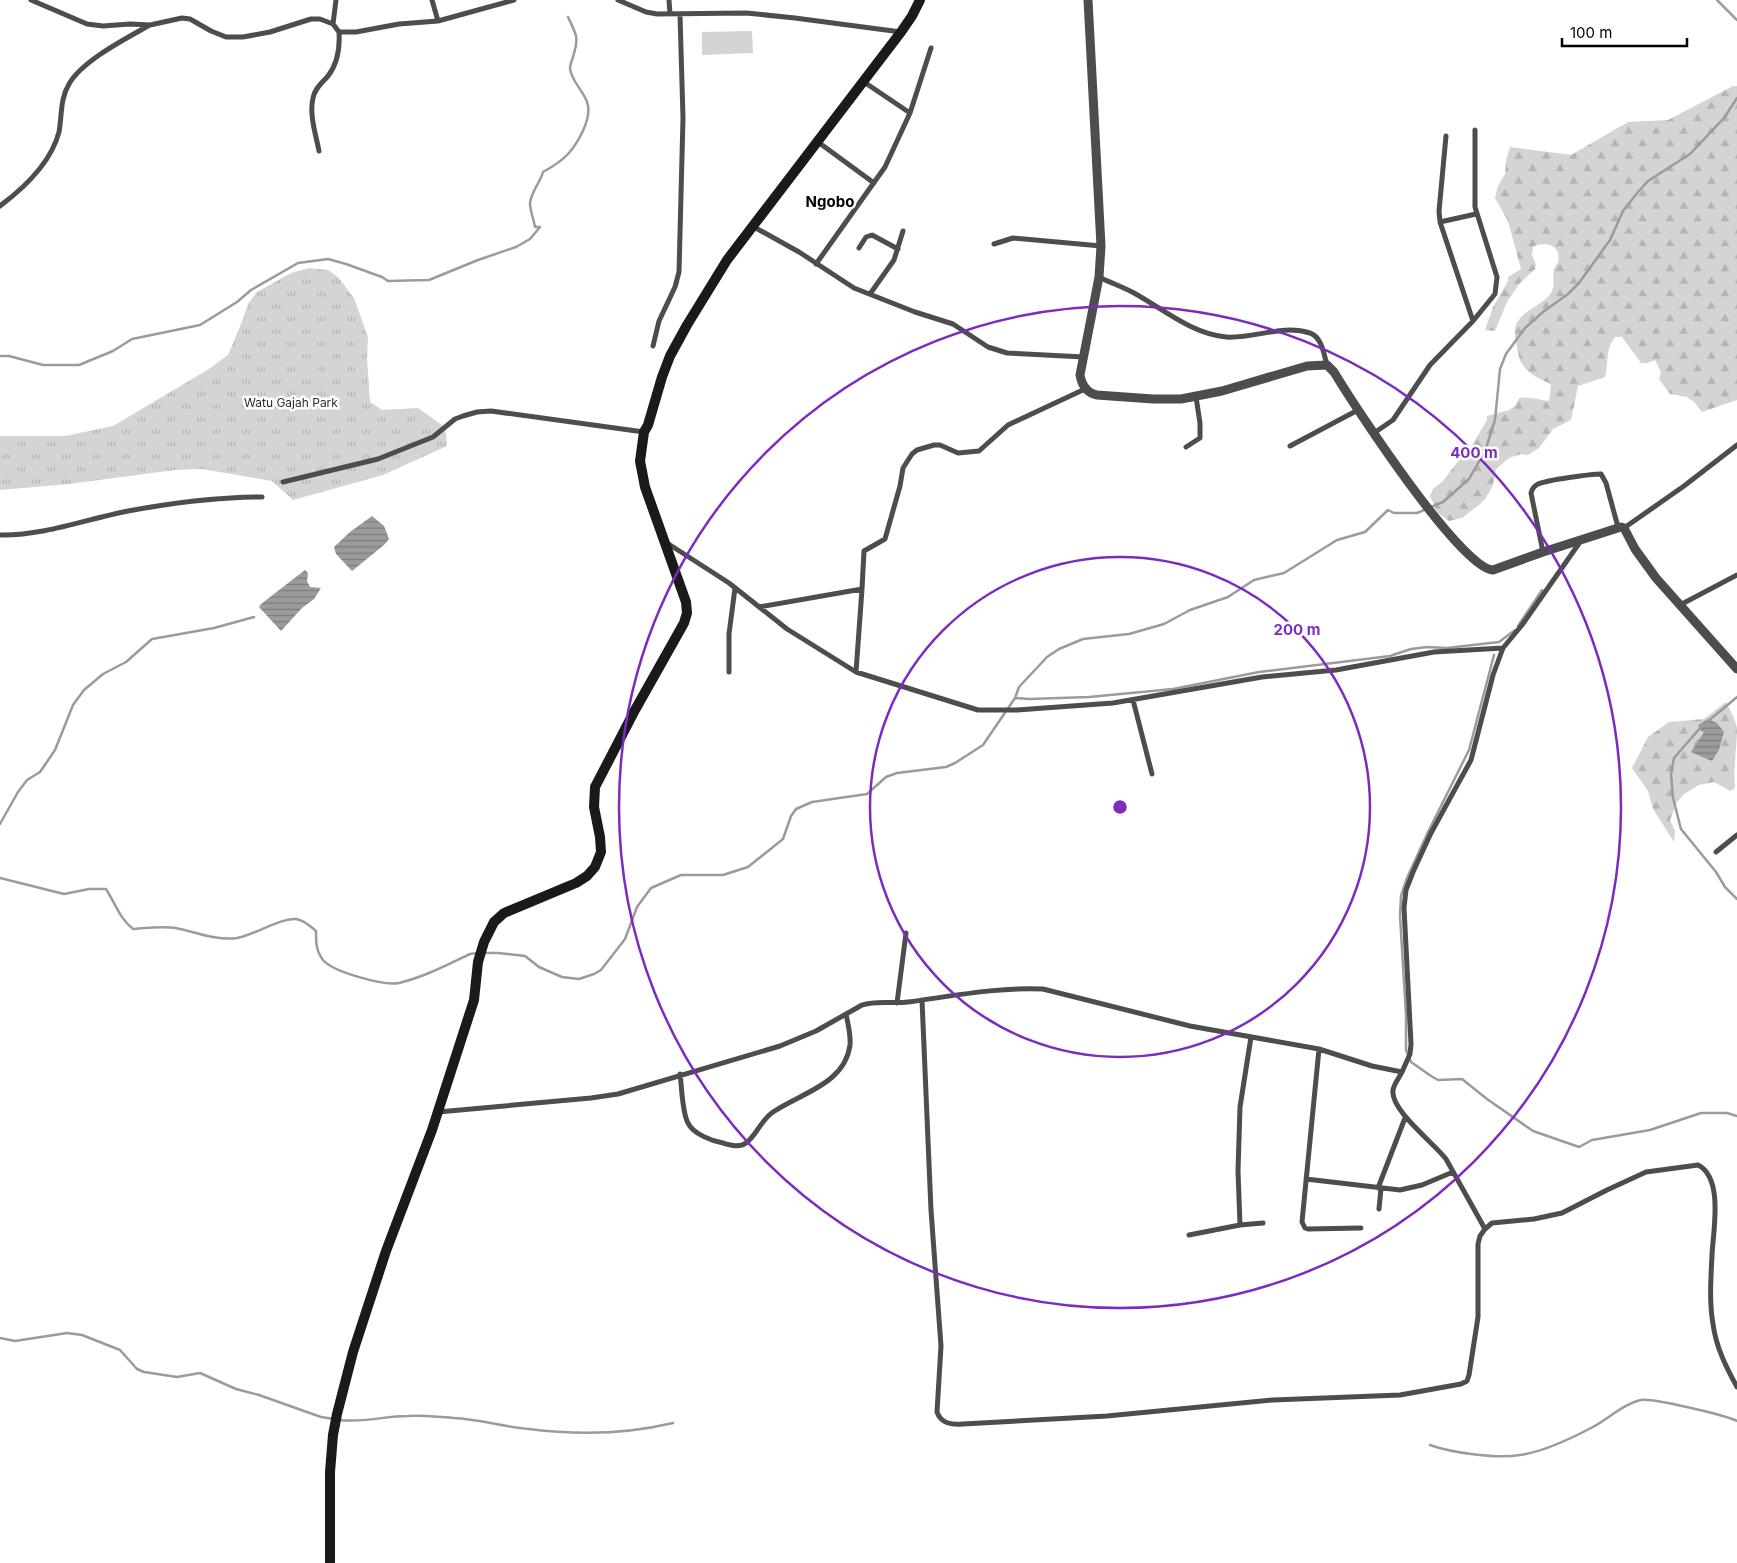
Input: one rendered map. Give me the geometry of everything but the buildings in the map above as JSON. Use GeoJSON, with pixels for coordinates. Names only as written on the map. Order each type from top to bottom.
{"type":"FeatureCollection","features":[{"type":"Feature","properties":{"kind":"main road"},"geometry":{"type":"LineString","coordinates":[[330,1563],[330,1472],[336,1419],[353,1352],[386,1251],[437,1112],[474,1000],[478,962],[484,942],[499,916],[587,876],[595,867],[600,858],[600,837],[594,807],[595,787],[635,710],[681,630],[687,613],[686,602],[642,476],[640,461],[644,432],[648,425],[662,376],[670,356],[727,260],[864,82],[912,16],[920,0]]}},
{"type":"Feature","properties":{"kind":"street"},"geometry":{"type":"LineString","coordinates":[[31,0],[87,24],[103,26],[150,25],[182,18],[190,19],[206,29],[226,37],[243,37],[270,32],[311,19],[320,19],[333,24],[339,32],[340,44],[334,68],[319,84],[313,96],[312,110],[319,151]]}},
{"type":"Feature","properties":{"kind":"street"},"geometry":{"type":"LineString","coordinates":[[333,24],[336,0]]}},
{"type":"Feature","properties":{"kind":"street"},"geometry":{"type":"LineString","coordinates":[[432,0],[438,21]]}},
{"type":"Feature","properties":{"kind":"street"},"geometry":{"type":"LineString","coordinates":[[339,32],[356,32],[399,24],[438,21],[514,0]]}},
{"type":"Feature","properties":{"kind":"street"},"geometry":{"type":"LineString","coordinates":[[618,0],[646,12],[670,14],[746,13],[901,32]]}},
{"type":"Feature","properties":{"kind":"street"},"geometry":{"type":"LineString","coordinates":[[669,0],[670,14]]}},
{"type":"Feature","properties":{"kind":"street"},"geometry":{"type":"LineString","coordinates":[[1088,0],[1101,246],[1099,277],[1080,375],[1085,389],[1097,395],[1133,398],[1196,397],[1308,366],[1327,365]]}},
{"type":"Feature","properties":{"kind":"street"},"geometry":{"type":"LineString","coordinates":[[653,346],[659,321],[675,287],[679,272],[683,118],[680,14]]}},
{"type":"Feature","properties":{"kind":"street"},"geometry":{"type":"LineString","coordinates":[[0,206],[27,184],[42,166],[51,151],[58,133],[64,96],[69,83],[86,66],[111,46],[150,25]]}},
{"type":"Feature","properties":{"kind":"street"},"geometry":{"type":"LineString","coordinates":[[816,264],[874,183],[897,143],[910,113],[931,48]]}},
{"type":"Feature","properties":{"kind":"street"},"geometry":{"type":"LineString","coordinates":[[864,82],[910,113]]}},
{"type":"Feature","properties":{"kind":"street"},"geometry":{"type":"LineString","coordinates":[[1374,433],[1393,420],[1430,366],[1473,321],[1495,294],[1497,288],[1496,276],[1476,214],[1475,130]]}},
{"type":"Feature","properties":{"kind":"street"},"geometry":{"type":"LineString","coordinates":[[1446,136],[1439,211],[1440,222],[1473,321]]}},
{"type":"Feature","properties":{"kind":"street"},"geometry":{"type":"LineString","coordinates":[[818,142],[874,183]]}},
{"type":"Feature","properties":{"kind":"street"},"geometry":{"type":"LineString","coordinates":[[1440,222],[1476,214]]}},
{"type":"Feature","properties":{"kind":"street"},"geometry":{"type":"LineString","coordinates":[[754,227],[799,252],[854,288],[915,312],[953,324],[988,347],[1007,353],[1084,357]]}},
{"type":"Feature","properties":{"kind":"street"},"geometry":{"type":"LineString","coordinates":[[870,294],[894,260],[903,231]]}},
{"type":"Feature","properties":{"kind":"street"},"geometry":{"type":"LineString","coordinates":[[859,248],[866,237],[872,235],[898,249]]}},
{"type":"Feature","properties":{"kind":"street"},"geometry":{"type":"LineString","coordinates":[[994,244],[1012,238],[1101,246]]}},
{"type":"Feature","properties":{"kind":"street"},"geometry":{"type":"LineString","coordinates":[[1099,277],[1134,293],[1185,323],[1205,332],[1227,337],[1281,330],[1312,334],[1319,340],[1327,365],[1334,372],[1358,410],[1433,516],[1476,562],[1488,569],[1502,567],[1542,552],[1621,528],[1684,486],[1737,445]]}},
{"type":"Feature","properties":{"kind":"street"},"geometry":{"type":"LineString","coordinates":[[856,672],[864,551],[885,539],[900,486],[903,468],[912,454],[917,450],[934,445],[940,445],[958,453],[979,451],[986,447],[995,435],[1008,425],[1085,389]]}},
{"type":"Feature","properties":{"kind":"street"},"geometry":{"type":"LineString","coordinates":[[1186,448],[1200,438],[1196,397]]}},
{"type":"Feature","properties":{"kind":"street"},"geometry":{"type":"LineString","coordinates":[[1290,446],[1358,410]]}},
{"type":"Feature","properties":{"kind":"street"},"geometry":{"type":"LineString","coordinates":[[283,482],[398,452],[433,437],[455,419],[477,412],[510,414],[644,432]]}},
{"type":"Feature","properties":{"kind":"street"},"geometry":{"type":"LineString","coordinates":[[1542,552],[1531,493],[1533,488],[1539,484],[1601,474],[1606,483],[1621,528],[1635,549],[1656,578],[1737,669]]}},
{"type":"Feature","properties":{"kind":"street"},"geometry":{"type":"LineString","coordinates":[[0,535],[57,529],[127,511],[201,500],[262,497]]}},
{"type":"Feature","properties":{"kind":"street"},"geometry":{"type":"LineString","coordinates":[[665,541],[736,588],[787,629],[856,672],[978,710],[1017,710],[1113,703],[1262,677],[1336,670],[1434,652],[1503,648]]}},
{"type":"Feature","properties":{"kind":"street"},"geometry":{"type":"LineString","coordinates":[[1485,1229],[1439,1150],[1405,1118],[1395,1100],[1393,1091],[1410,1054],[1411,1034],[1404,908],[1406,890],[1431,833],[1471,760],[1493,675],[1503,648],[1522,625],[1581,541]]}},
{"type":"Feature","properties":{"kind":"street"},"geometry":{"type":"LineString","coordinates":[[1680,605],[1737,575]]}},
{"type":"Feature","properties":{"kind":"street"},"geometry":{"type":"LineString","coordinates":[[729,672],[729,634],[736,588]]}},
{"type":"Feature","properties":{"kind":"street"},"geometry":{"type":"LineString","coordinates":[[759,606],[862,589]]}},
{"type":"Feature","properties":{"kind":"street"},"geometry":{"type":"LineString","coordinates":[[1133,700],[1152,774]]}},
{"type":"Feature","properties":{"kind":"street"},"geometry":{"type":"LineString","coordinates":[[1716,852],[1737,835]]}},
{"type":"Feature","properties":{"kind":"street"},"geometry":{"type":"LineString","coordinates":[[897,1003],[906,933]]}},
{"type":"Feature","properties":{"kind":"street"},"geometry":{"type":"LineString","coordinates":[[437,1112],[605,1096],[634,1090],[680,1074],[780,1046],[816,1031],[868,1003],[897,1003],[969,993],[1028,988],[1043,989],[1190,1026],[1320,1049],[1372,1066],[1402,1072]]}},
{"type":"Feature","properties":{"kind":"street"},"geometry":{"type":"LineString","coordinates":[[922,1000],[940,1346],[937,1412],[938,1416],[947,1424],[980,1424],[1107,1416],[1273,1400],[1400,1395],[1461,1384],[1467,1381],[1469,1375],[1478,1317],[1478,1244],[1480,1236],[1485,1229],[1492,1223],[1534,1219],[1562,1213],[1646,1172],[1698,1165],[1703,1168],[1712,1189],[1715,1207],[1712,1253],[1713,1325],[1722,1358],[1737,1387]]}},
{"type":"Feature","properties":{"kind":"street"},"geometry":{"type":"LineString","coordinates":[[680,1074],[688,1125],[696,1132],[710,1139],[734,1146],[741,1146],[750,1139],[757,1128],[772,1112],[825,1083],[842,1067],[850,1043],[846,1014]]}},
{"type":"Feature","properties":{"kind":"street"},"geometry":{"type":"LineString","coordinates":[[1240,1225],[1238,1172],[1240,1107],[1251,1037]]}},
{"type":"Feature","properties":{"kind":"street"},"geometry":{"type":"LineString","coordinates":[[1320,1049],[1302,1222],[1305,1228],[1361,1228]]}},
{"type":"Feature","properties":{"kind":"street"},"geometry":{"type":"LineString","coordinates":[[1379,1209],[1379,1188],[1405,1118]]}},
{"type":"Feature","properties":{"kind":"street"},"geometry":{"type":"LineString","coordinates":[[1306,1179],[1400,1190],[1410,1189],[1453,1172]]}},
{"type":"Feature","properties":{"kind":"street"},"geometry":{"type":"LineString","coordinates":[[1189,1235],[1240,1225],[1263,1223]]}},
{"type":"Feature","properties":{"kind":"green space"},"geometry":{"type":"Polygon","coordinates":[[[752,31],[753,53],[702,55],[702,32],[752,31]]]}},
{"type":"Feature","properties":{"kind":"green space"},"geometry":{"type":"Polygon","coordinates":[[[1733,86],[1737,86],[1737,400],[1702,412],[1687,397],[1670,394],[1659,379],[1661,372],[1655,360],[1641,363],[1622,337],[1615,337],[1608,351],[1605,377],[1578,386],[1571,420],[1553,429],[1539,448],[1528,455],[1521,454],[1509,458],[1496,469],[1493,485],[1486,498],[1462,518],[1449,521],[1437,512],[1430,496],[1433,489],[1443,481],[1471,447],[1487,420],[1487,416],[1509,410],[1516,405],[1519,398],[1549,401],[1551,385],[1529,372],[1519,358],[1515,329],[1517,322],[1545,299],[1554,286],[1553,274],[1559,256],[1555,248],[1548,244],[1533,247],[1532,255],[1536,265],[1535,269],[1519,284],[1507,302],[1495,331],[1485,330],[1493,307],[1508,281],[1508,277],[1521,269],[1508,221],[1495,198],[1498,186],[1505,174],[1510,147],[1571,155],[1628,122],[1668,120],[1733,86]]]}},
{"type":"Feature","properties":{"kind":"green space","name":"Watu Gajah Park"},"geometry":{"type":"Polygon","coordinates":[[[309,268],[328,270],[338,277],[354,298],[368,337],[367,358],[370,402],[382,410],[418,408],[442,425],[446,433],[447,446],[383,475],[293,500],[272,481],[202,469],[175,470],[69,484],[0,490],[0,436],[65,436],[113,426],[209,369],[228,355],[248,304],[257,292],[291,273],[309,268]]]}},
{"type":"Feature","properties":{"kind":"green space"},"geometry":{"type":"Polygon","coordinates":[[[1726,702],[1737,728],[1735,788],[1730,791],[1714,782],[1699,785],[1684,794],[1677,802],[1670,820],[1675,831],[1674,842],[1653,809],[1648,791],[1632,768],[1648,737],[1669,722],[1704,719],[1726,702]],[[1704,732],[1700,738],[1712,761],[1719,750],[1724,732],[1704,732]]]}},
{"type":"Feature","properties":{"kind":"shaded area"},"geometry":{"type":"Polygon","coordinates":[[[372,516],[384,526],[389,539],[352,571],[336,554],[334,547],[350,532],[372,516]]]}},
{"type":"Feature","properties":{"kind":"shaded area"},"geometry":{"type":"Polygon","coordinates":[[[305,570],[308,573],[307,581],[310,587],[321,588],[314,599],[302,608],[281,631],[259,607],[305,570]]]}},
{"type":"Feature","properties":{"kind":"shaded area"},"geometry":{"type":"Polygon","coordinates":[[[1708,719],[1717,723],[1724,732],[1719,750],[1712,761],[1691,752],[1704,732],[1701,731],[1698,725],[1708,719]]]}},
{"type":"Feature","properties":{"kind":"waterway"},"geometry":{"type":"LineString","coordinates":[[1717,0],[1737,20]]}},
{"type":"Feature","properties":{"kind":"waterway"},"geometry":{"type":"LineString","coordinates":[[0,356],[9,356],[43,365],[79,365],[113,351],[132,339],[200,325],[237,302],[251,290],[298,263],[328,259],[382,277],[388,281],[429,280],[516,247],[530,239],[540,227],[535,227],[531,209],[530,203],[534,191],[543,172],[559,162],[572,149],[584,130],[588,115],[587,102],[571,73],[570,67],[576,41],[575,33],[568,17]]}},
{"type":"Feature","properties":{"kind":"waterway"},"geometry":{"type":"LineString","coordinates":[[483,953],[525,956],[539,967],[562,977],[579,979],[594,974],[601,970],[625,939],[637,907],[651,888],[681,875],[723,875],[748,867],[783,839],[791,816],[796,809],[812,802],[867,794],[886,777],[897,773],[946,767],[955,763],[983,745],[1015,698],[1019,687],[1047,657],[1059,649],[1083,639],[1129,634],[1164,624],[1190,610],[1228,597],[1254,580],[1284,573],[1337,540],[1365,532],[1388,510],[1394,513],[1417,513],[1443,502],[1469,479],[1485,451],[1495,420],[1500,369],[1506,354],[1525,328],[1579,283],[1610,240],[1623,211],[1638,192],[1648,181],[1690,154],[1724,118],[1737,98]]}},
{"type":"Feature","properties":{"kind":"waterway"},"geometry":{"type":"LineString","coordinates":[[1518,626],[1542,590]]}},
{"type":"Feature","properties":{"kind":"waterway"},"geometry":{"type":"LineString","coordinates":[[0,824],[18,792],[27,780],[40,772],[55,750],[73,705],[84,690],[103,674],[126,662],[152,639],[214,628],[254,617]]}},
{"type":"Feature","properties":{"kind":"waterway"},"geometry":{"type":"LineString","coordinates":[[1015,698],[1089,697],[1173,689],[1259,672],[1390,656],[1411,649],[1427,647],[1447,648],[1499,642],[1515,630]]}},
{"type":"Feature","properties":{"kind":"waterway"},"geometry":{"type":"LineString","coordinates":[[1494,655],[1469,750],[1429,830],[1407,878],[1401,896],[1400,916],[1406,1014],[1406,1050],[1411,1062],[1438,1080],[1462,1079],[1533,1131],[1579,1147],[1592,1140],[1650,1130],[1701,1113],[1727,1113],[1737,1116]]}},
{"type":"Feature","properties":{"kind":"waterway"},"geometry":{"type":"LineString","coordinates":[[1707,722],[1737,697]]}},
{"type":"Feature","properties":{"kind":"waterway"},"geometry":{"type":"LineString","coordinates":[[1701,727],[1674,758],[1671,774],[1673,798],[1681,829],[1716,872],[1725,887],[1737,899]]}},
{"type":"Feature","properties":{"kind":"waterway"},"geometry":{"type":"LineString","coordinates":[[0,878],[64,894],[89,889],[106,889],[121,916],[133,929],[170,927],[229,939],[244,936],[282,921],[296,919],[316,931],[316,943],[319,953],[329,965],[359,977],[382,982],[399,983],[435,970],[470,954],[477,953]]}},
{"type":"Feature","properties":{"kind":"waterway"},"geometry":{"type":"LineString","coordinates":[[0,1338],[15,1341],[67,1333],[82,1335],[120,1350],[137,1369],[144,1372],[177,1377],[200,1373],[236,1389],[321,1417],[334,1419]]}},
{"type":"Feature","properties":{"kind":"waterway"},"geometry":{"type":"LineString","coordinates":[[1430,1445],[1475,1455],[1511,1456],[1529,1453],[1547,1448],[1575,1436],[1597,1425],[1628,1405],[1641,1400],[1689,1408],[1737,1421]]}},
{"type":"Feature","properties":{"kind":"waterway"},"geometry":{"type":"LineString","coordinates":[[339,1420],[356,1421],[399,1416],[425,1416],[463,1419],[519,1428],[583,1433],[620,1431],[673,1423]]}},
{"type":"Feature","properties":{"kind":"district","name":"Ngobo"},"geometry":{"type":"Point","coordinates":[830,202]}}]}
